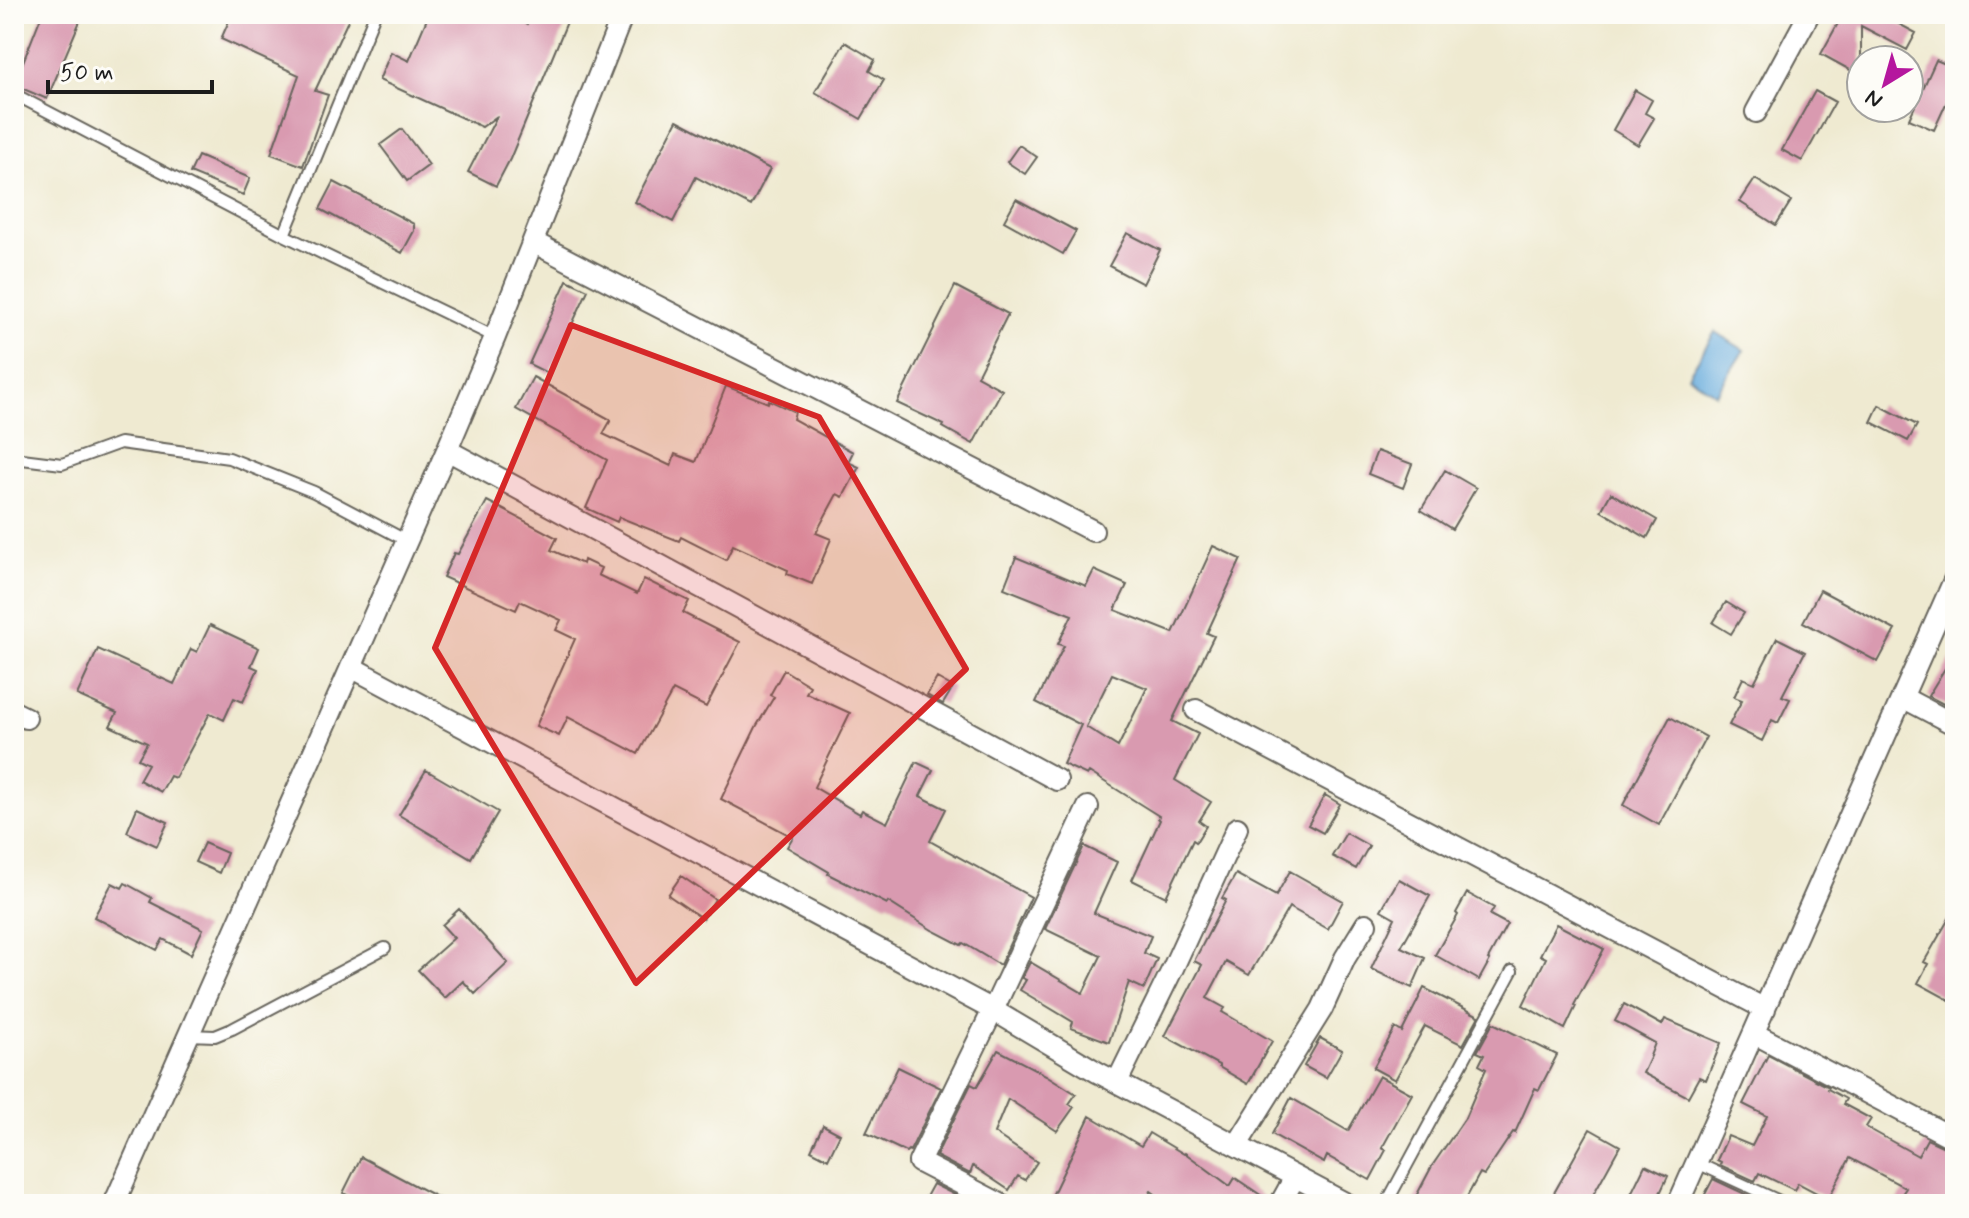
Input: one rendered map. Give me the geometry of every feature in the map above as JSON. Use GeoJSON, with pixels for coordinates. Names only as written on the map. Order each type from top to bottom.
{"type":"FeatureCollection","features":[{"type":"Feature","properties":{"kind":"street"},"geometry":{"type":"LineString","coordinates":[[114,1204],[447,450],[623,14]]}},
{"type":"Feature","properties":{"kind":"street"},"geometry":{"type":"LineString","coordinates":[[1756,112],[1809,14]]}},
{"type":"Feature","properties":{"kind":"street"},"geometry":{"type":"LineString","coordinates":[[533,242],[1093,531]]}},
{"type":"Feature","properties":{"kind":"street"},"geometry":{"type":"LineString","coordinates":[[447,450],[1057,780]]}},
{"type":"Feature","properties":{"kind":"street"},"geometry":{"type":"LineString","coordinates":[[1678,1204],[1955,578]]}},
{"type":"Feature","properties":{"kind":"street"},"geometry":{"type":"LineString","coordinates":[[351,667],[578,786],[993,1010],[1117,1082],[1347,1204]]}},
{"type":"Feature","properties":{"kind":"street"},"geometry":{"type":"LineString","coordinates":[[1902,697],[1955,725]]}},
{"type":"Feature","properties":{"kind":"street"},"geometry":{"type":"LineString","coordinates":[[1196,710],[1765,1009]]}},
{"type":"Feature","properties":{"kind":"street"},"geometry":{"type":"LineString","coordinates":[[1000,1204],[919,1162],[1088,807]]}},
{"type":"Feature","properties":{"kind":"street"},"geometry":{"type":"LineString","coordinates":[[1117,1082],[1237,828]]}},
{"type":"Feature","properties":{"kind":"street"},"geometry":{"type":"LineString","coordinates":[[1237,1145],[1322,1009],[1345,958],[1366,924]]}},
{"type":"Feature","properties":{"kind":"street"},"geometry":{"type":"LineString","coordinates":[[1755,1034],[1955,1139]]}},
{"type":"Feature","properties":{"kind":"street"},"geometry":{"type":"LineString","coordinates":[[1280,1204],[1295,1177]]}},
{"type":"Feature","properties":{"kind":"lane"},"geometry":{"type":"LineString","coordinates":[[284,235],[375,14]]}},
{"type":"Feature","properties":{"kind":"lane"},"geometry":{"type":"LineString","coordinates":[[14,94],[284,235],[495,337]]}},
{"type":"Feature","properties":{"kind":"lane"},"geometry":{"type":"LineString","coordinates":[[14,458],[62,464],[120,443],[229,458],[314,492],[407,541]]}},
{"type":"Feature","properties":{"kind":"lane"},"geometry":{"type":"LineString","coordinates":[[188,1035],[215,1036],[232,1029],[385,948]]}},
{"type":"Feature","properties":{"kind":"lane"},"geometry":{"type":"LineString","coordinates":[[1386,1204],[1512,971]]}},
{"type":"Feature","properties":{"kind":"lane"},"geometry":{"type":"LineString","coordinates":[[1697,1163],[1786,1204]]}},
{"type":"Feature","properties":{"kind":"highlighted area"},"geometry":{"type":"Polygon","coordinates":[[[571,325],[819,417],[966,669],[636,983],[435,648],[571,325]]]}},
{"type":"Feature","properties":{"kind":"water"},"geometry":{"type":"Polygon","coordinates":[[[1715,332],[1744,350],[1716,394],[1688,376],[1715,332]]]}},
{"type":"Feature","properties":{"kind":"building"},"geometry":{"type":"Polygon","coordinates":[[[42,14],[83,14],[47,99],[14,85],[42,14]]]}},
{"type":"Feature","properties":{"kind":"building"},"geometry":{"type":"Polygon","coordinates":[[[232,14],[351,14],[315,91],[328,95],[303,166],[271,154],[299,75],[221,39],[232,14]]]}},
{"type":"Feature","properties":{"kind":"building"},"geometry":{"type":"Polygon","coordinates":[[[429,14],[504,14],[527,24],[531,14],[549,14],[567,22],[496,186],[468,172],[497,116],[482,127],[379,80],[391,52],[409,61],[429,14]]]}},
{"type":"Feature","properties":{"kind":"building"},"geometry":{"type":"Polygon","coordinates":[[[1839,14],[1880,14],[1916,33],[1910,44],[1896,44],[1861,26],[1861,44],[1845,44],[1845,67],[1821,54],[1842,16],[1839,14]]]}},
{"type":"Feature","properties":{"kind":"building"},"geometry":{"type":"Polygon","coordinates":[[[845,42],[875,60],[869,71],[884,80],[861,119],[815,92],[845,42]]]}},
{"type":"Feature","properties":{"kind":"building"},"geometry":{"type":"Polygon","coordinates":[[[1936,60],[1955,68],[1955,84],[1934,130],[1920,124],[1925,124],[1925,84],[1936,60]]]}},
{"type":"Feature","properties":{"kind":"building"},"geometry":{"type":"Polygon","coordinates":[[[1635,90],[1652,100],[1645,113],[1654,118],[1638,145],[1613,130],[1635,90]]]}},
{"type":"Feature","properties":{"kind":"building"},"geometry":{"type":"Polygon","coordinates":[[[1815,91],[1835,102],[1802,161],[1782,150],[1815,91]]]}},
{"type":"Feature","properties":{"kind":"building"},"geometry":{"type":"Polygon","coordinates":[[[677,120],[770,169],[751,206],[696,177],[673,222],[635,202],[677,120]]]}},
{"type":"Feature","properties":{"kind":"building"},"geometry":{"type":"Polygon","coordinates":[[[402,129],[429,165],[407,181],[380,145],[402,129]]]}},
{"type":"Feature","properties":{"kind":"building"},"geometry":{"type":"Polygon","coordinates":[[[1019,145],[1037,157],[1025,174],[1007,162],[1019,145]]]}},
{"type":"Feature","properties":{"kind":"building"},"geometry":{"type":"Polygon","coordinates":[[[198,156],[250,178],[243,195],[190,173],[198,156]]]}},
{"type":"Feature","properties":{"kind":"building"},"geometry":{"type":"Polygon","coordinates":[[[1755,179],[1791,201],[1776,225],[1740,202],[1755,179]]]}},
{"type":"Feature","properties":{"kind":"building"},"geometry":{"type":"Polygon","coordinates":[[[334,182],[414,224],[414,231],[402,253],[320,209],[334,182]]]}},
{"type":"Feature","properties":{"kind":"building"},"geometry":{"type":"Polygon","coordinates":[[[1016,199],[1076,231],[1063,254],[1004,221],[1016,199]]]}},
{"type":"Feature","properties":{"kind":"building"},"geometry":{"type":"Polygon","coordinates":[[[1127,233],[1160,250],[1143,284],[1109,266],[1127,233]]]}},
{"type":"Feature","properties":{"kind":"building"},"geometry":{"type":"Polygon","coordinates":[[[567,280],[588,290],[549,374],[529,364],[567,280]]]}},
{"type":"Feature","properties":{"kind":"building"},"geometry":{"type":"Polygon","coordinates":[[[955,286],[1008,314],[977,376],[1002,390],[973,444],[944,425],[897,403],[955,286]]]}},
{"type":"Feature","properties":{"kind":"building"},"geometry":{"type":"Polygon","coordinates":[[[533,377],[611,420],[603,434],[671,466],[675,454],[696,462],[726,386],[795,412],[793,419],[853,452],[848,462],[859,467],[843,497],[837,494],[816,533],[831,539],[812,584],[733,545],[726,560],[681,537],[679,541],[619,517],[617,522],[586,508],[607,460],[516,409],[533,377]]]}},
{"type":"Feature","properties":{"kind":"building"},"geometry":{"type":"Polygon","coordinates":[[[1879,405],[1917,425],[1908,441],[1871,422],[1879,405]]]}},
{"type":"Feature","properties":{"kind":"building"},"geometry":{"type":"Polygon","coordinates":[[[1377,451],[1412,464],[1403,488],[1368,474],[1377,451]]]}},
{"type":"Feature","properties":{"kind":"building"},"geometry":{"type":"Polygon","coordinates":[[[1445,470],[1476,488],[1452,529],[1421,510],[1445,470]]]}},
{"type":"Feature","properties":{"kind":"building"},"geometry":{"type":"Polygon","coordinates":[[[1611,493],[1657,520],[1647,538],[1601,511],[1611,493]]]}},
{"type":"Feature","properties":{"kind":"building"},"geometry":{"type":"Polygon","coordinates":[[[487,501],[557,538],[551,550],[601,568],[598,575],[637,594],[644,579],[689,601],[683,613],[740,642],[706,707],[673,690],[638,754],[568,717],[559,736],[536,726],[575,639],[556,630],[561,620],[520,601],[516,610],[443,577],[454,553],[458,554],[487,501]]]}},
{"type":"Feature","properties":{"kind":"building"},"geometry":{"type":"Polygon","coordinates":[[[1213,546],[1241,559],[1207,633],[1214,636],[1172,721],[1198,734],[1175,780],[1211,802],[1199,821],[1206,826],[1196,842],[1193,840],[1166,897],[1132,880],[1160,820],[1159,816],[1089,772],[1087,775],[1063,764],[1081,725],[1036,702],[1064,646],[1058,644],[1072,615],[1004,588],[1016,557],[1086,586],[1094,570],[1127,585],[1115,610],[1173,633],[1213,546]],[[1112,674],[1086,727],[1118,747],[1147,688],[1112,674]]]}},
{"type":"Feature","properties":{"kind":"building"},"geometry":{"type":"Polygon","coordinates":[[[1820,590],[1895,630],[1878,662],[1803,622],[1820,590]]]}},
{"type":"Feature","properties":{"kind":"building"},"geometry":{"type":"Polygon","coordinates":[[[1726,602],[1744,613],[1731,634],[1713,623],[1726,602]]]}},
{"type":"Feature","properties":{"kind":"building"},"geometry":{"type":"Polygon","coordinates":[[[210,625],[259,648],[251,666],[258,669],[243,702],[234,698],[224,720],[210,713],[175,778],[170,776],[161,792],[139,780],[148,764],[138,759],[147,743],[110,726],[117,713],[77,695],[98,649],[174,684],[191,649],[197,652],[210,625]]]}},
{"type":"Feature","properties":{"kind":"building"},"geometry":{"type":"Polygon","coordinates":[[[1777,638],[1805,652],[1782,696],[1790,699],[1778,723],[1772,720],[1762,741],[1729,725],[1742,700],[1734,697],[1743,678],[1754,683],[1777,638]]]}},
{"type":"Feature","properties":{"kind":"building"},"geometry":{"type":"Polygon","coordinates":[[[1955,652],[1955,710],[1928,696],[1955,652]]]}},
{"type":"Feature","properties":{"kind":"building"},"geometry":{"type":"Polygon","coordinates":[[[784,670],[810,686],[806,693],[850,713],[814,787],[860,814],[862,810],[887,823],[916,762],[933,770],[920,796],[946,809],[930,841],[1031,897],[1000,965],[963,943],[961,945],[932,930],[888,902],[828,874],[787,847],[793,837],[721,799],[774,697],[770,695],[784,670]]]}},
{"type":"Feature","properties":{"kind":"building"},"geometry":{"type":"Polygon","coordinates":[[[937,678],[953,687],[943,704],[927,695],[937,678]]]}},
{"type":"Feature","properties":{"kind":"building"},"geometry":{"type":"Polygon","coordinates":[[[1670,717],[1706,737],[1659,825],[1623,805],[1670,717]]]}},
{"type":"Feature","properties":{"kind":"building"},"geometry":{"type":"Polygon","coordinates":[[[426,770],[498,812],[471,858],[399,815],[426,770]]]}},
{"type":"Feature","properties":{"kind":"building"},"geometry":{"type":"Polygon","coordinates":[[[1325,795],[1340,804],[1323,833],[1308,825],[1325,795]]]}},
{"type":"Feature","properties":{"kind":"building"},"geometry":{"type":"Polygon","coordinates":[[[137,808],[168,822],[157,846],[127,832],[137,808]]]}},
{"type":"Feature","properties":{"kind":"building"},"geometry":{"type":"Polygon","coordinates":[[[1346,833],[1369,846],[1356,869],[1332,856],[1346,833]]]}},
{"type":"Feature","properties":{"kind":"building"},"geometry":{"type":"Polygon","coordinates":[[[204,843],[227,853],[219,873],[195,862],[204,843]]]}},
{"type":"Feature","properties":{"kind":"building"},"geometry":{"type":"Polygon","coordinates":[[[1084,846],[1117,862],[1094,913],[1151,936],[1144,953],[1157,959],[1144,989],[1129,982],[1109,1042],[1071,1028],[1073,1022],[1020,990],[1030,962],[1083,993],[1101,956],[1045,929],[1084,846]]]}},
{"type":"Feature","properties":{"kind":"building"},"geometry":{"type":"Polygon","coordinates":[[[1290,871],[1343,901],[1328,929],[1289,907],[1249,975],[1226,962],[1207,998],[1225,1008],[1222,1012],[1272,1041],[1248,1084],[1165,1036],[1202,965],[1194,961],[1236,874],[1276,896],[1290,871]]]}},
{"type":"Feature","properties":{"kind":"building"},"geometry":{"type":"Polygon","coordinates":[[[681,876],[715,899],[703,919],[668,895],[681,876]]]}},
{"type":"Feature","properties":{"kind":"building"},"geometry":{"type":"Polygon","coordinates":[[[1399,879],[1430,896],[1401,947],[1425,958],[1412,988],[1371,969],[1395,918],[1381,910],[1399,879]]]}},
{"type":"Feature","properties":{"kind":"building"},"geometry":{"type":"Polygon","coordinates":[[[112,883],[122,888],[125,883],[152,898],[150,902],[203,929],[191,954],[163,939],[157,950],[94,917],[112,883]]]}},
{"type":"Feature","properties":{"kind":"building"},"geometry":{"type":"Polygon","coordinates":[[[1467,893],[1494,908],[1490,915],[1507,924],[1479,980],[1435,955],[1467,893]]]}},
{"type":"Feature","properties":{"kind":"building"},"geometry":{"type":"Polygon","coordinates":[[[1955,908],[1955,990],[1949,1000],[1918,983],[1928,964],[1924,962],[1955,908]]]}},
{"type":"Feature","properties":{"kind":"building"},"geometry":{"type":"Polygon","coordinates":[[[459,909],[508,963],[475,994],[463,981],[445,998],[418,970],[454,938],[442,925],[459,909]]]}},
{"type":"Feature","properties":{"kind":"building"},"geometry":{"type":"Polygon","coordinates":[[[1556,924],[1604,949],[1574,1005],[1565,1029],[1523,1005],[1546,958],[1540,955],[1556,924]]]}},
{"type":"Feature","properties":{"kind":"building"},"geometry":{"type":"Polygon","coordinates":[[[1424,988],[1479,1016],[1463,1045],[1425,1026],[1395,1080],[1373,1068],[1395,1028],[1402,1032],[1424,988]]]}},
{"type":"Feature","properties":{"kind":"building"},"geometry":{"type":"Polygon","coordinates":[[[1624,1004],[1662,1025],[1665,1019],[1721,1043],[1706,1080],[1699,1077],[1688,1097],[1643,1073],[1655,1043],[1615,1021],[1624,1004]]]}},
{"type":"Feature","properties":{"kind":"building"},"geometry":{"type":"Polygon","coordinates":[[[1493,1023],[1557,1055],[1539,1090],[1535,1088],[1515,1133],[1484,1175],[1480,1173],[1463,1204],[1412,1204],[1432,1166],[1465,1118],[1486,1069],[1479,1065],[1484,1055],[1477,1052],[1493,1023]]]}},
{"type":"Feature","properties":{"kind":"building"},"geometry":{"type":"Polygon","coordinates":[[[1320,1038],[1342,1050],[1326,1078],[1304,1066],[1320,1038]]]}},
{"type":"Feature","properties":{"kind":"building"},"geometry":{"type":"Polygon","coordinates":[[[998,1050],[1076,1094],[1069,1104],[1074,1107],[1057,1131],[1008,1099],[994,1133],[1037,1162],[1025,1180],[1018,1176],[1009,1190],[973,1166],[970,1174],[936,1156],[971,1084],[977,1087],[998,1050]]]}},
{"type":"Feature","properties":{"kind":"building"},"geometry":{"type":"Polygon","coordinates":[[[1768,1055],[1829,1087],[1846,1099],[1843,1104],[1871,1119],[1866,1127],[1918,1156],[1927,1139],[1955,1152],[1955,1204],[1895,1204],[1906,1188],[1850,1158],[1828,1199],[1798,1183],[1794,1190],[1759,1173],[1755,1181],[1720,1165],[1721,1162],[1717,1160],[1728,1136],[1752,1146],[1767,1116],[1743,1104],[1768,1055]]]}},
{"type":"Feature","properties":{"kind":"building"},"geometry":{"type":"Polygon","coordinates":[[[898,1067],[941,1088],[910,1151],[906,1152],[866,1133],[898,1067]]]}},
{"type":"Feature","properties":{"kind":"building"},"geometry":{"type":"Polygon","coordinates":[[[1379,1076],[1412,1094],[1382,1148],[1386,1150],[1370,1180],[1327,1156],[1324,1163],[1272,1134],[1291,1098],[1348,1131],[1379,1076]]]}},
{"type":"Feature","properties":{"kind":"building"},"geometry":{"type":"Polygon","coordinates":[[[1090,1116],[1141,1146],[1149,1133],[1185,1153],[1230,1186],[1235,1178],[1268,1200],[1267,1204],[1169,1204],[1151,1191],[1144,1204],[1048,1204],[1090,1116]]]}},
{"type":"Feature","properties":{"kind":"building"},"geometry":{"type":"Polygon","coordinates":[[[823,1125],[840,1134],[828,1159],[811,1150],[823,1125]]]}},
{"type":"Feature","properties":{"kind":"building"},"geometry":{"type":"Polygon","coordinates":[[[1590,1129],[1620,1146],[1588,1204],[1573,1204],[1554,1193],[1590,1129]]]}},
{"type":"Feature","properties":{"kind":"building"},"geometry":{"type":"Polygon","coordinates":[[[361,1157],[450,1204],[364,1204],[343,1193],[361,1157]]]}},
{"type":"Feature","properties":{"kind":"building"},"geometry":{"type":"Polygon","coordinates":[[[1645,1165],[1668,1176],[1655,1204],[1626,1204],[1645,1165]]]}},
{"type":"Feature","properties":{"kind":"building"},"geometry":{"type":"Polygon","coordinates":[[[1713,1179],[1747,1195],[1742,1204],[1700,1204],[1713,1179]]]}},
{"type":"Feature","properties":{"kind":"building"},"geometry":{"type":"Polygon","coordinates":[[[933,1184],[959,1197],[956,1204],[922,1204],[933,1184]]]}}]}
